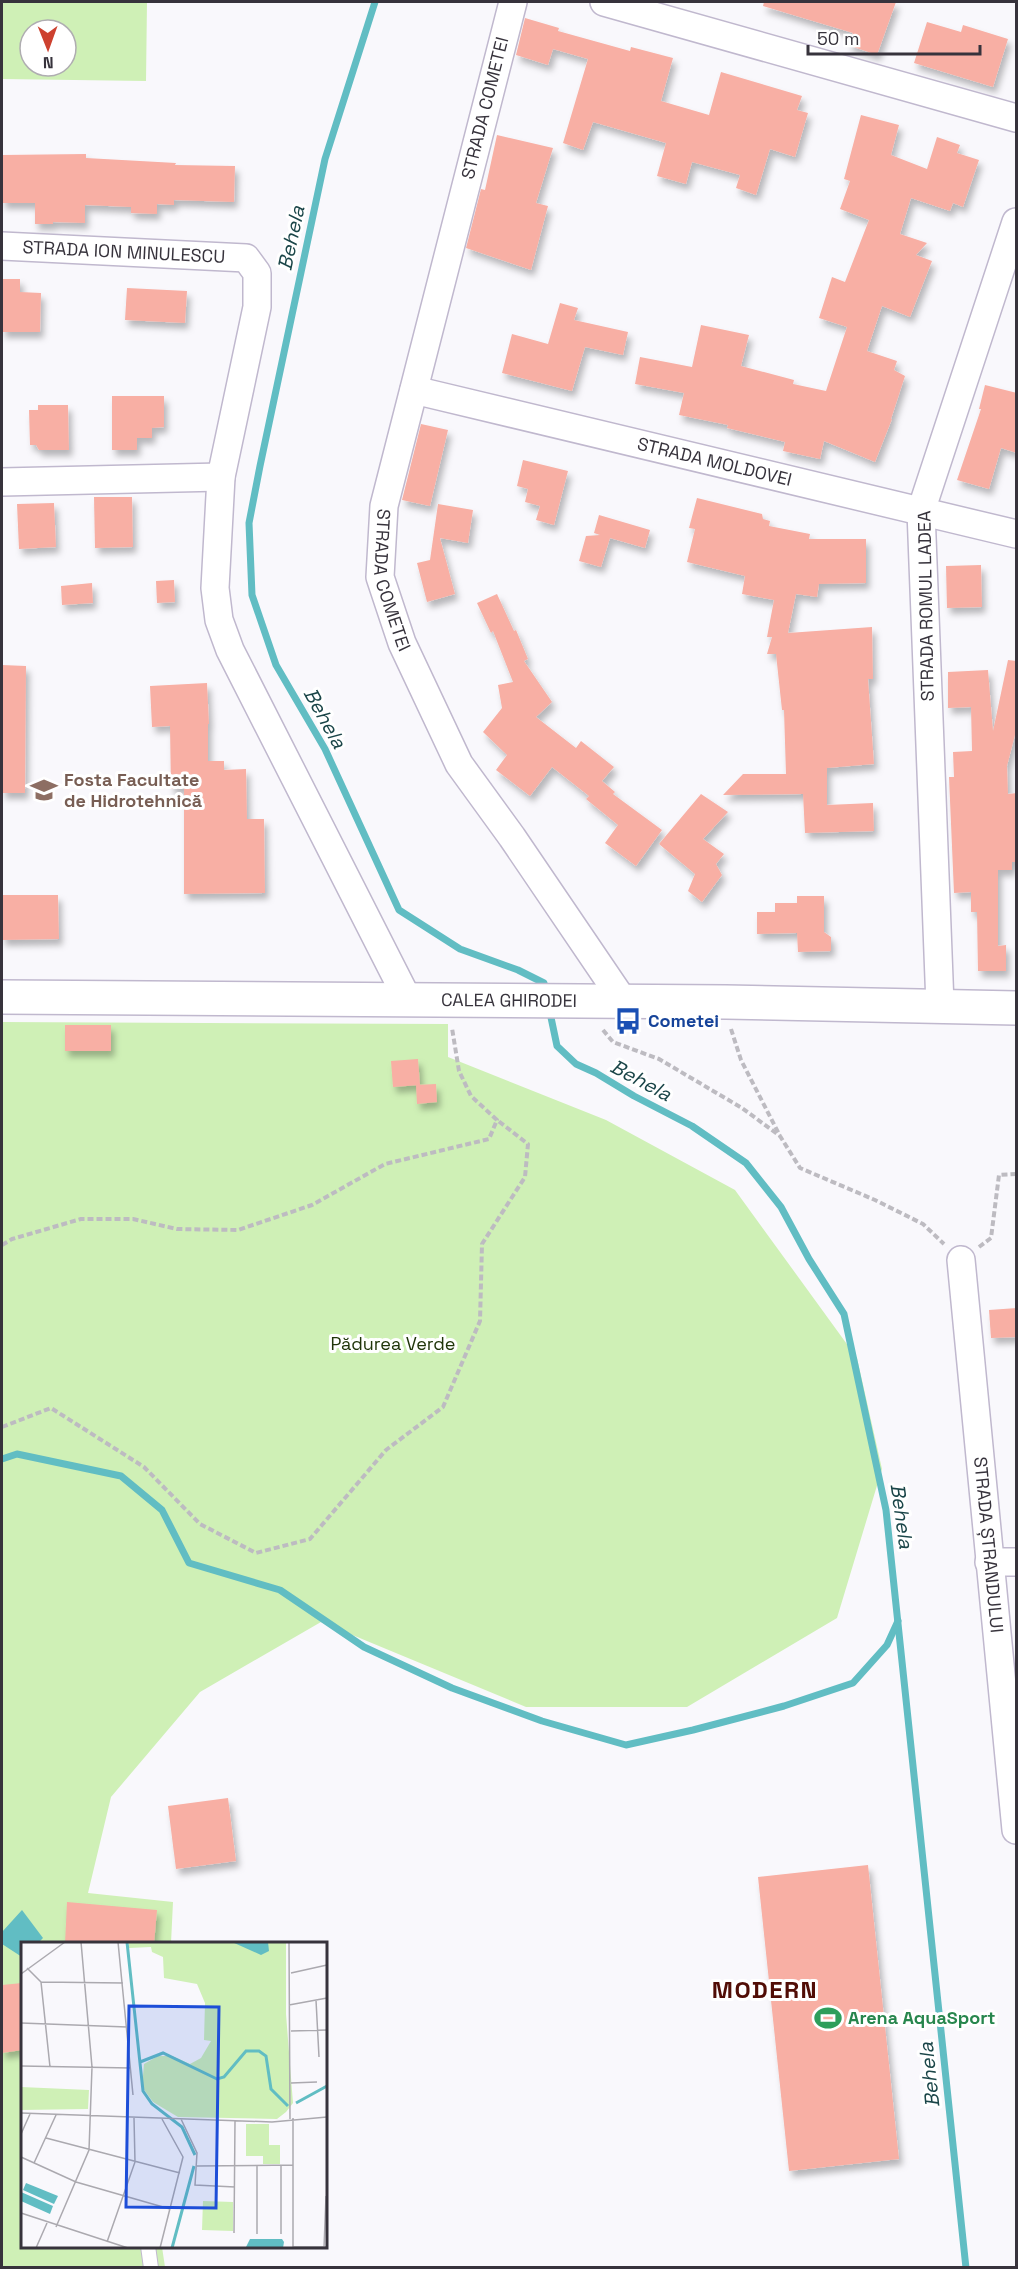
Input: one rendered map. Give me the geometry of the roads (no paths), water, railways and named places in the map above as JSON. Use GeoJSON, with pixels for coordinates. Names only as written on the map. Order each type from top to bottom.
{"type":"FeatureCollection","features":[{"type":"Feature","properties":{"kind":"street","name":"STRADA COMETEI"},"geometry":{"type":"LineString","coordinates":[[513,2],[384,506],[380,577],[402,643],[459,765],[624,1002]]}},
{"type":"Feature","properties":{"kind":"street"},"geometry":{"type":"LineString","coordinates":[[603,2],[1017,118]]}},
{"type":"Feature","properties":{"kind":"street","name":"STRADA ROMUL LADEA"},"geometry":{"type":"LineString","coordinates":[[940,1005],[921,511],[1017,222]]}},
{"type":"Feature","properties":{"kind":"street","name":"STRADA ION MINULESCU"},"geometry":{"type":"LineString","coordinates":[[2,246],[246,258],[258,273],[257,307],[221,477]]}},
{"type":"Feature","properties":{"kind":"street","name":"STRADA MOLDOVEI"},"geometry":{"type":"LineString","coordinates":[[414,390],[1017,534]]}},
{"type":"Feature","properties":{"kind":"street"},"geometry":{"type":"LineString","coordinates":[[2,482],[221,477],[215,588],[219,620],[230,650],[408,1000]]}},
{"type":"Feature","properties":{"kind":"street","name":"CALEA GHIRODEI"},"geometry":{"type":"LineString","coordinates":[[2,997],[726,1002],[1017,1008]]}},
{"type":"Feature","properties":{"kind":"street","name":"STRADA ȘTRANDULUI"},"geometry":{"type":"LineString","coordinates":[[961,1260],[1017,1830]]}},
{"type":"Feature","properties":{"kind":"street"},"geometry":{"type":"LineString","coordinates":[[989,1562],[1017,1562]]}},
{"type":"Feature","properties":{"kind":"lane"},"geometry":{"type":"LineString","coordinates":[[148,2248],[151,2268]]}},
{"type":"Feature","properties":{"kind":"water"},"geometry":{"type":"Polygon","coordinates":[[[22,1910],[43,1938],[39,1942],[21,1942],[21,1956],[2,1944],[2,1932],[22,1910]]]}},
{"type":"Feature","properties":{"kind":"waterway","name":"Behela"},"geometry":{"type":"LineString","coordinates":[[375,2],[325,159],[260,466],[249,523],[252,595],[276,665],[325,749],[399,910],[460,949],[518,970],[544,983],[546,992]]}},
{"type":"Feature","properties":{"kind":"waterway","name":"Behela"},"geometry":{"type":"LineString","coordinates":[[549,1008],[557,1046],[576,1064],[692,1126],[746,1163],[781,1207],[809,1259],[844,1314],[886,1510],[966,2268]]}},
{"type":"Feature","properties":{"kind":"waterway"},"geometry":{"type":"LineString","coordinates":[[2,1459],[17,1454],[121,1476],[162,1510],[189,1563],[280,1590],[364,1647],[452,1688],[542,1721],[626,1745],[784,1706],[853,1683],[887,1645],[898,1621]]}},
{"type":"Feature","properties":{"kind":"place","name":"Fosta Facultate de Hidrotehnică"},"geometry":{"type":"Point","coordinates":[44,790]}},
{"type":"Feature","properties":{"kind":"place","name":"Cometei"},"geometry":{"type":"Point","coordinates":[628,1021]}},
{"type":"Feature","properties":{"kind":"place","name":"Arena AquaSport"},"geometry":{"type":"Point","coordinates":[828,2018]}},
{"type":"Feature","properties":{"kind":"district","name":"MODERN"},"geometry":{"type":"Point","coordinates":[765,1990]}},
{"type":"Feature","properties":{"kind":"park label","name":"Pădurea Verde"},"geometry":{"type":"Point","coordinates":[393,1344]}}]}
